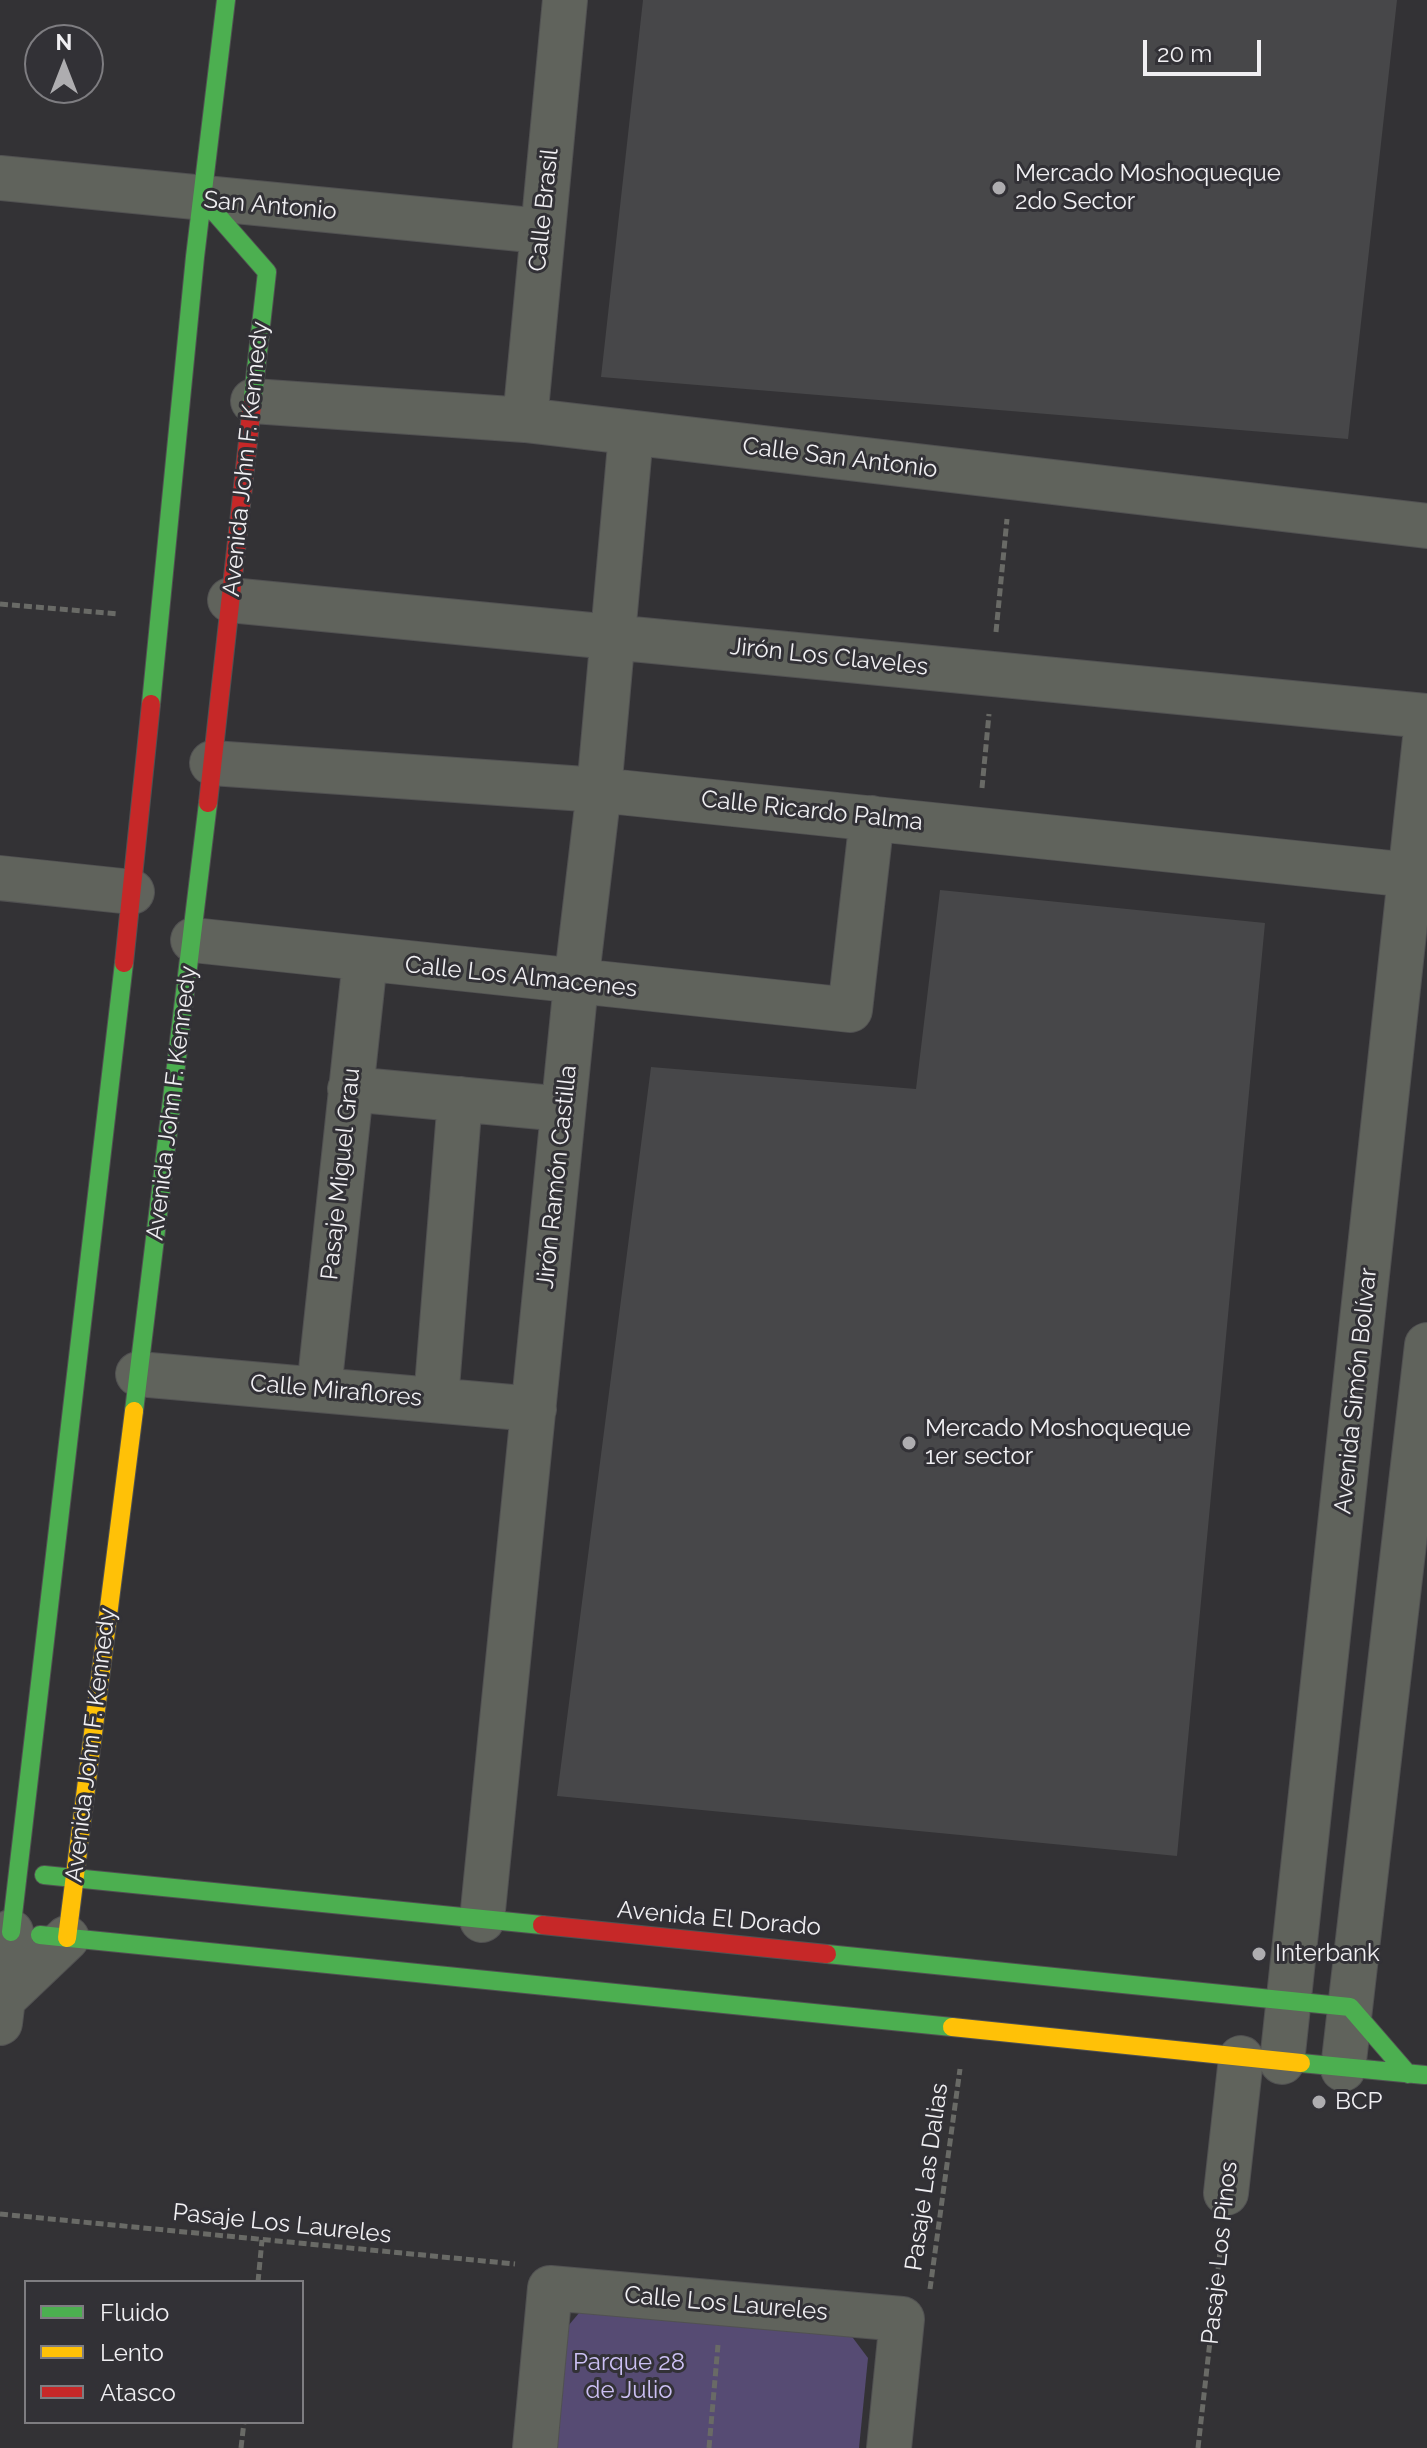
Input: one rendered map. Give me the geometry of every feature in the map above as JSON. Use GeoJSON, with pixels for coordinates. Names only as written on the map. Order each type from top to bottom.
{"type":"FeatureCollection","features":[{"type":"Feature","properties":{"kind":"street"},"geometry":{"type":"LineString","coordinates":[[1,2011],[6,1931],[18,1871],[132,892],[195,257],[226,0]]}},
{"type":"Feature","properties":{"kind":"street","name":"Calle Brasil"},"geometry":{"type":"LineString","coordinates":[[525,420],[565,0]]}},
{"type":"Feature","properties":{"kind":"street","name":"San Antonio"},"geometry":{"type":"LineString","coordinates":[[0,178],[541,231]]}},
{"type":"Feature","properties":{"kind":"street","name":"Avenida John F. Kennedy"},"geometry":{"type":"LineString","coordinates":[[67,1938],[193,940],[267,272],[204,200]]}},
{"type":"Feature","properties":{"kind":"street","name":"Calle San Antonio"},"geometry":{"type":"LineString","coordinates":[[253,401],[525,420],[1427,526]]}},
{"type":"Feature","properties":{"kind":"street","name":"Jirón Ramón Castilla"},"geometry":{"type":"LineString","coordinates":[[482,1920],[563,1109],[599,790],[631,434]]}},
{"type":"Feature","properties":{"kind":"street","name":"Jirón Los Claveles"},"geometry":{"type":"LineString","coordinates":[[230,600],[1427,718]]}},
{"type":"Feature","properties":{"kind":"street","name":"Avenida Simón Bolívar"},"geometry":{"type":"LineString","coordinates":[[1262,2060],[1291,1998],[1347,1477],[1415,898],[1427,718]]}},
{"type":"Feature","properties":{"kind":"street","name":"Calle Ricardo Palma"},"geometry":{"type":"LineString","coordinates":[[212,763],[599,790],[872,818],[1415,898]]}},
{"type":"Feature","properties":{"kind":"street","name":"Calle Los Almacenes"},"geometry":{"type":"LineString","coordinates":[[193,940],[576,984],[850,1010],[872,818]]}},
{"type":"Feature","properties":{"kind":"street"},"geometry":{"type":"LineString","coordinates":[[0,878],[132,892]]}},
{"type":"Feature","properties":{"kind":"street","name":"Pasaje Miguel Grau"},"geometry":{"type":"LineString","coordinates":[[319,1389],[365,960]]}},
{"type":"Feature","properties":{"kind":"street"},"geometry":{"type":"LineString","coordinates":[[350,1089],[563,1109]]}},
{"type":"Feature","properties":{"kind":"street"},"geometry":{"type":"LineString","coordinates":[[436,1400],[460,1099]]}},
{"type":"Feature","properties":{"kind":"street"},"geometry":{"type":"LineString","coordinates":[[1343,2069],[1419,1488],[1427,1345]]}},
{"type":"Feature","properties":{"kind":"street","name":"Calle Miraflores"},"geometry":{"type":"LineString","coordinates":[[138,1374],[534,1409]]}},
{"type":"Feature","properties":{"kind":"street"},"geometry":{"type":"LineString","coordinates":[[1347,1477],[1419,1488]]}},
{"type":"Feature","properties":{"kind":"street"},"geometry":{"type":"LineString","coordinates":[[0,1884],[18,1871]]}},
{"type":"Feature","properties":{"kind":"street","name":"Avenida El Dorado"},"geometry":{"type":"LineString","coordinates":[[18,1871],[482,1920],[1291,1998],[1350,2007]]}},
{"type":"Feature","properties":{"kind":"street"},"geometry":{"type":"LineString","coordinates":[[6,1931],[1343,2069],[1427,2075]]}},
{"type":"Feature","properties":{"kind":"street"},"geometry":{"type":"LineString","coordinates":[[1,2011],[67,1938]]}},
{"type":"Feature","properties":{"kind":"street"},"geometry":{"type":"LineString","coordinates":[[1350,2007],[1408,2074]]}},
{"type":"Feature","properties":{"kind":"street","name":"Pasaje Los Pinos"},"geometry":{"type":"LineString","coordinates":[[1226,2193],[1262,2060]]}},
{"type":"Feature","properties":{"kind":"street"},"geometry":{"type":"LineString","coordinates":[[535,2448],[550,2288]]}},
{"type":"Feature","properties":{"kind":"street","name":"Calle Los Laureles"},"geometry":{"type":"LineString","coordinates":[[550,2288],[902,2319]]}},
{"type":"Feature","properties":{"kind":"street"},"geometry":{"type":"LineString","coordinates":[[889,2448],[902,2319]]}},
{"type":"Feature","properties":{"kind":"path"},"geometry":{"type":"LineString","coordinates":[[0,604],[159,617]]}},
{"type":"Feature","properties":{"kind":"path","name":"Pasaje Las Dalias"},"geometry":{"type":"LineString","coordinates":[[902,2319],[930,2289],[966,2030]]}},
{"type":"Feature","properties":{"kind":"path","name":"Pasaje Los Pinos"},"geometry":{"type":"LineString","coordinates":[[1198,2448],[1226,2193]]}},
{"type":"Feature","properties":{"kind":"path","name":"Pasaje Los Laureles"},"geometry":{"type":"LineString","coordinates":[[0,2214],[531,2266],[550,2288]]}},
{"type":"Feature","properties":{"kind":"path"},"geometry":{"type":"LineString","coordinates":[[258,2280],[262,2240]]}},
{"type":"Feature","properties":{"kind":"path"},"geometry":{"type":"LineString","coordinates":[[709,2448],[718,2338]]}},
{"type":"Feature","properties":{"kind":"path"},"geometry":{"type":"LineString","coordinates":[[241,2448],[244,2424]]}},
{"type":"Feature","properties":{"kind":"green space","name":"Parque 28 de Julio"},"geometry":{"type":"Polygon","coordinates":[[[601,2302],[850,2334],[868,2358],[859,2448],[551,2448],[563,2332],[579,2313],[601,2302]]]}},
{"type":"Feature","properties":{"kind":"building","name":"Mercado Moshoqueque 2do Sector"},"geometry":{"type":"Polygon","coordinates":[[[643,0],[1397,0],[1348,439],[601,377],[643,0]]]}},
{"type":"Feature","properties":{"kind":"building","name":"Mercado Moshoqueque 1er sector"},"geometry":{"type":"Polygon","coordinates":[[[940,890],[1265,923],[1177,1856],[557,1796],[651,1067],[916,1089],[940,890]]]}},
{"type":"Feature","properties":{"kind":"traffic: fast"},"geometry":{"type":"LineString","coordinates":[[151,704],[195,257],[226,0]]}},
{"type":"Feature","properties":{"kind":"traffic: fast"},"geometry":{"type":"LineString","coordinates":[[204,200],[267,272],[252,405]]}},
{"type":"Feature","properties":{"kind":"traffic: fast"},"geometry":{"type":"LineString","coordinates":[[134,1411],[208,803]]}},
{"type":"Feature","properties":{"kind":"traffic: fast"},"geometry":{"type":"LineString","coordinates":[[11,1932],[124,963]]}},
{"type":"Feature","properties":{"kind":"traffic: fast"},"geometry":{"type":"LineString","coordinates":[[44,1875],[542,1925]]}},
{"type":"Feature","properties":{"kind":"traffic: fast"},"geometry":{"type":"LineString","coordinates":[[40,1935],[952,2027]]}},
{"type":"Feature","properties":{"kind":"traffic: fast"},"geometry":{"type":"LineString","coordinates":[[827,1954],[1350,2007],[1408,2074]]}},
{"type":"Feature","properties":{"kind":"traffic: fast"},"geometry":{"type":"LineString","coordinates":[[1301,2063],[1425,2075]]}},
{"type":"Feature","properties":{"kind":"traffic: slow"},"geometry":{"type":"LineString","coordinates":[[67,1938],[134,1411]]}},
{"type":"Feature","properties":{"kind":"traffic: slow"},"geometry":{"type":"LineString","coordinates":[[952,2027],[1301,2063]]}},
{"type":"Feature","properties":{"kind":"traffic: jam"},"geometry":{"type":"LineString","coordinates":[[208,803],[252,405]]}},
{"type":"Feature","properties":{"kind":"traffic: jam"},"geometry":{"type":"LineString","coordinates":[[124,963],[151,704]]}},
{"type":"Feature","properties":{"kind":"traffic: jam"},"geometry":{"type":"LineString","coordinates":[[542,1925],[827,1954]]}},
{"type":"Feature","properties":{"kind":"place","name":"Mercado Moshoqueque 2do Sector"},"geometry":{"type":"Point","coordinates":[999,188]}},
{"type":"Feature","properties":{"kind":"place","name":"Mercado Moshoqueque 1er sector"},"geometry":{"type":"Point","coordinates":[909,1443]}},
{"type":"Feature","properties":{"kind":"place","name":"Interbank"},"geometry":{"type":"Point","coordinates":[1259,1954]}},
{"type":"Feature","properties":{"kind":"place","name":"BCP"},"geometry":{"type":"Point","coordinates":[1319,2102]}}]}
